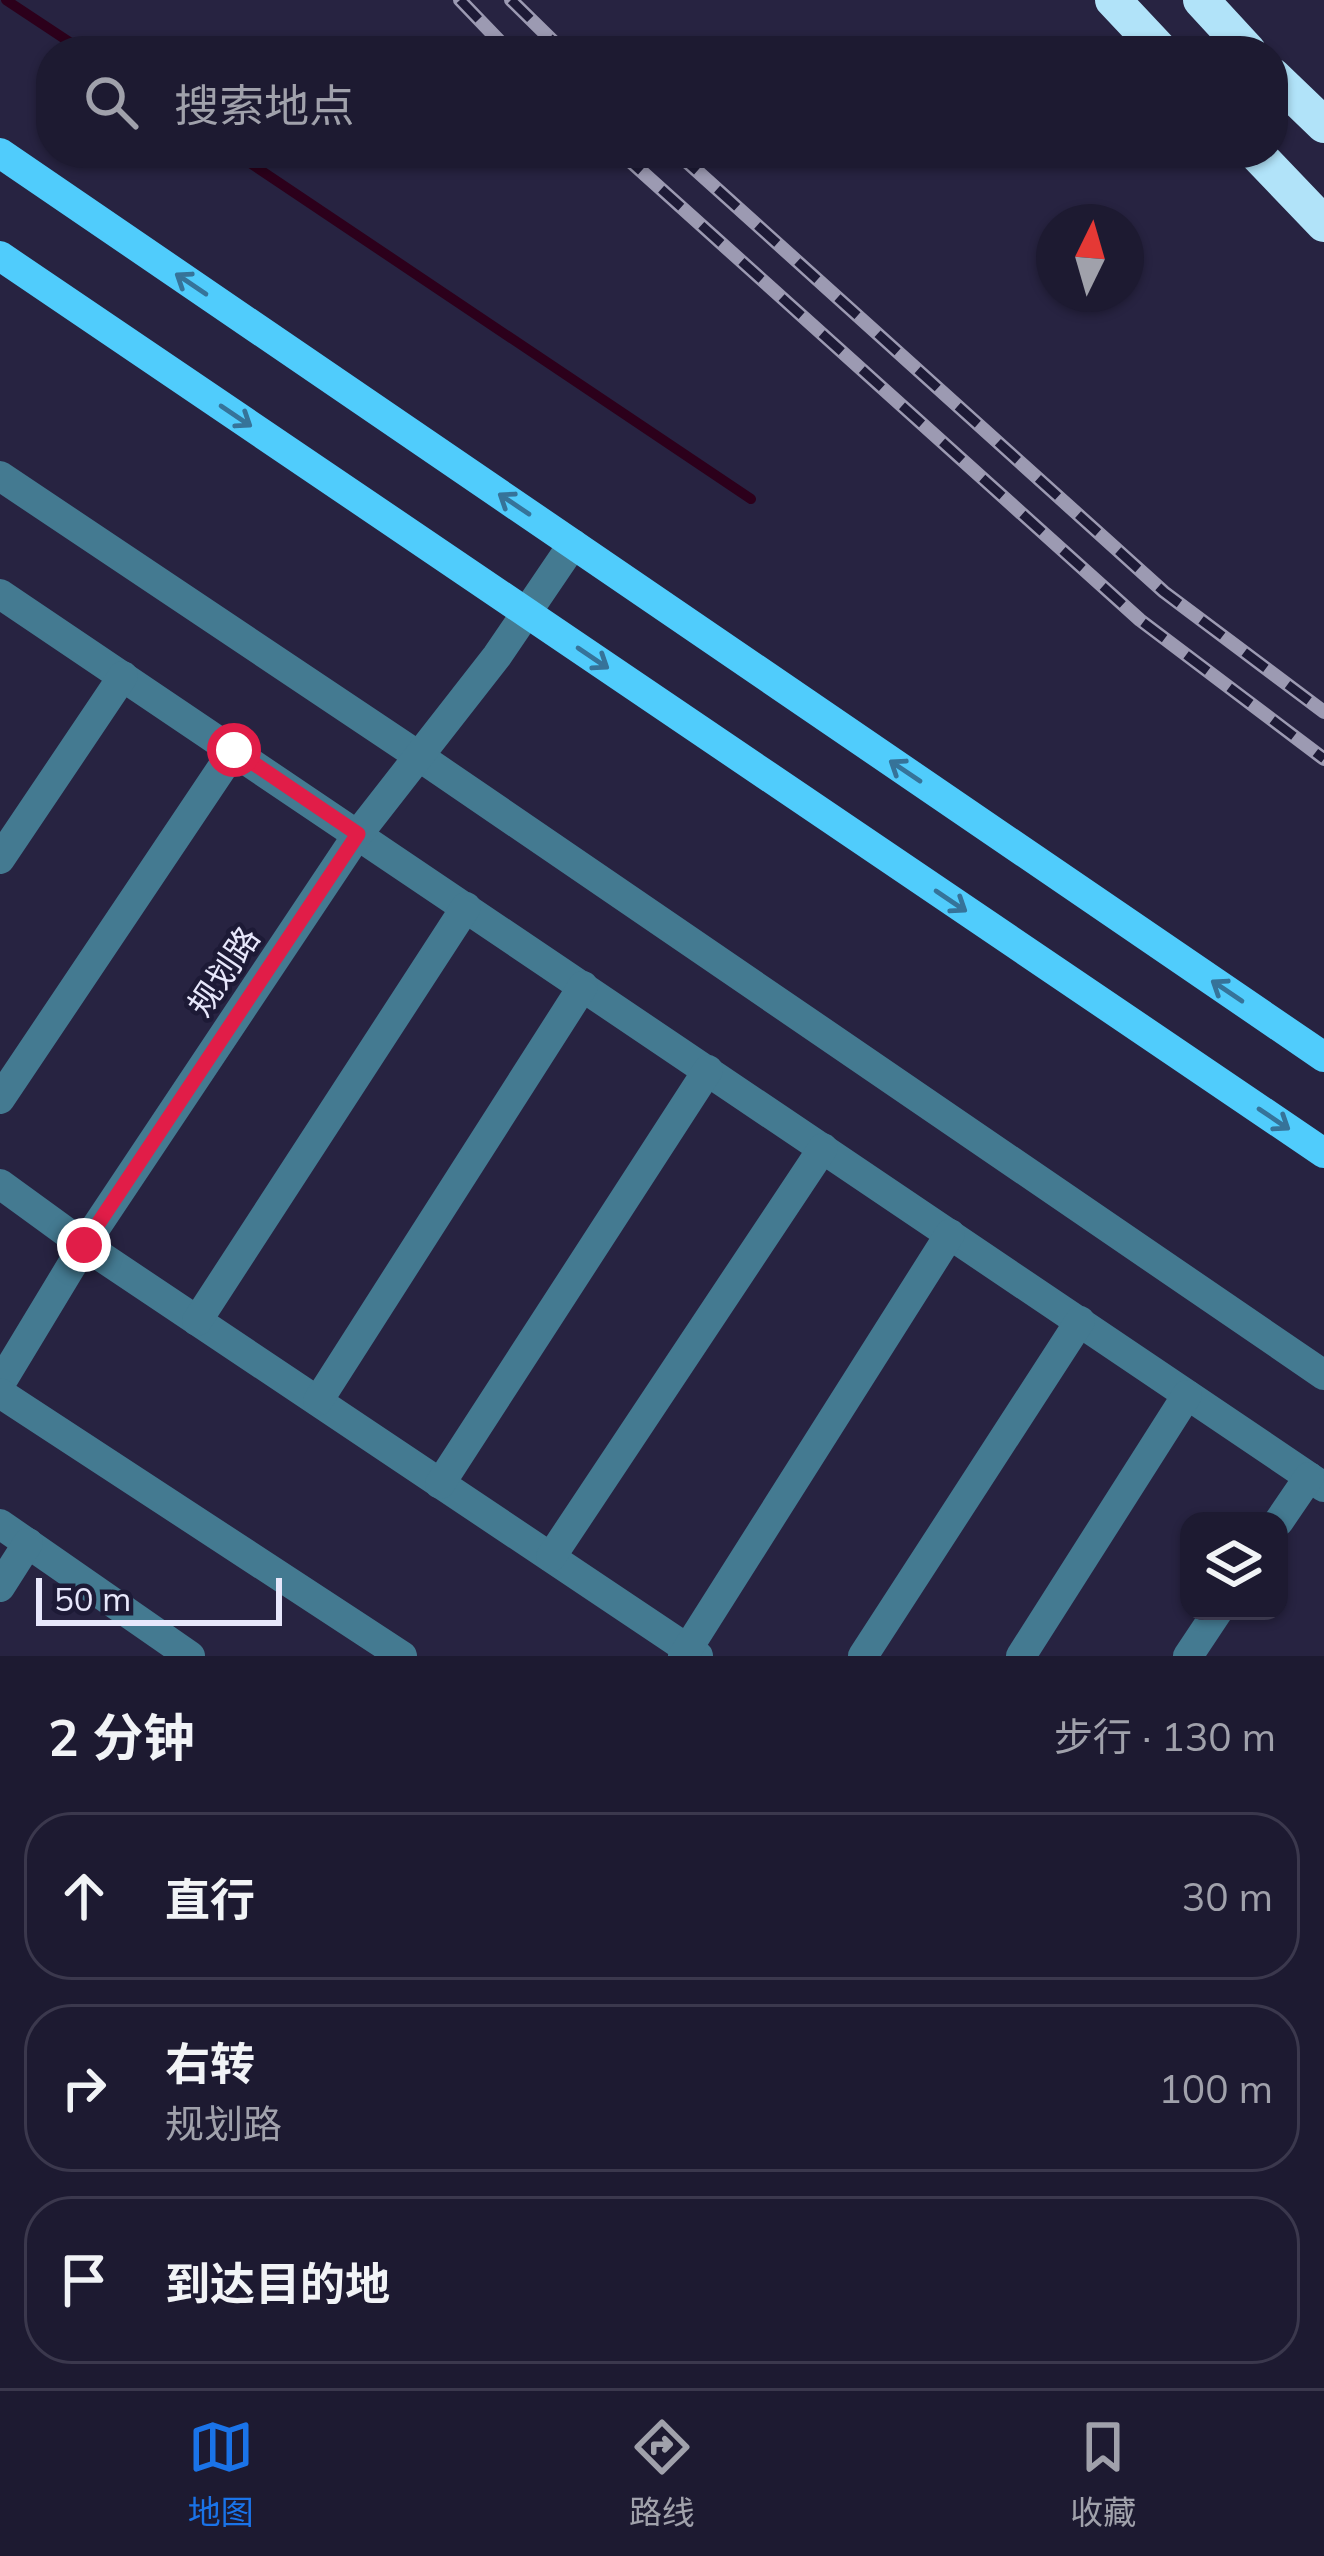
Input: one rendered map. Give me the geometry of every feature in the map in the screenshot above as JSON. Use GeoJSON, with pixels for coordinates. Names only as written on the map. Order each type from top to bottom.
{"type":"FeatureCollection","features":[{"type":"Feature","properties":{"kind":"highway"},"geometry":{"type":"LineString","coordinates":[[1113,0],[1147,36]]}},
{"type":"Feature","properties":{"kind":"highway"},"geometry":{"type":"LineString","coordinates":[[1201,0],[1234,36]]}},
{"type":"Feature","properties":{"kind":"highway"},"geometry":{"type":"LineString","coordinates":[[1288,90],[1324,125]]}},
{"type":"Feature","properties":{"kind":"highway"},"geometry":{"type":"LineString","coordinates":[[1270,168],[1324,224]]}},
{"type":"Feature","properties":{"kind":"main road"},"geometry":{"type":"LineString","coordinates":[[0,154],[1324,1057]]}},
{"type":"Feature","properties":{"kind":"main road"},"geometry":{"type":"LineString","coordinates":[[0,256],[1324,1153]]}},
{"type":"Feature","properties":{"kind":"street"},"geometry":{"type":"LineString","coordinates":[[0,476],[1324,1375]]}},
{"type":"Feature","properties":{"kind":"street","name":"规划路"},"geometry":{"type":"LineString","coordinates":[[0,1384],[84,1245],[358,834],[420,757],[573,544]]}},
{"type":"Feature","properties":{"kind":"street"},"geometry":{"type":"LineString","coordinates":[[0,632],[9,600],[1317,1482],[1288,1512]]}},
{"type":"Feature","properties":{"kind":"street"},"geometry":{"type":"LineString","coordinates":[[0,859],[122,676]]}},
{"type":"Feature","properties":{"kind":"street"},"geometry":{"type":"LineString","coordinates":[[0,1100],[234,750]]}},
{"type":"Feature","properties":{"kind":"street"},"geometry":{"type":"LineString","coordinates":[[197,1321],[466,907]]}},
{"type":"Feature","properties":{"kind":"street"},"geometry":{"type":"LineString","coordinates":[[318,1401],[584,986]]}},
{"type":"Feature","properties":{"kind":"street"},"geometry":{"type":"LineString","coordinates":[[440,1484],[708,1070]]}},
{"type":"Feature","properties":{"kind":"street"},"geometry":{"type":"LineString","coordinates":[[551,1557],[823,1148]]}},
{"type":"Feature","properties":{"kind":"street"},"geometry":{"type":"LineString","coordinates":[[0,1184],[690,1654],[950,1234]]}},
{"type":"Feature","properties":{"kind":"street"},"geometry":{"type":"LineString","coordinates":[[863,1656],[1080,1322]]}},
{"type":"Feature","properties":{"kind":"street"},"geometry":{"type":"LineString","coordinates":[[0,1394],[402,1656]]}},
{"type":"Feature","properties":{"kind":"street"},"geometry":{"type":"LineString","coordinates":[[1021,1656],[1187,1395]]}},
{"type":"Feature","properties":{"kind":"street"},"geometry":{"type":"LineString","coordinates":[[0,1524],[155,1646],[190,1656]]}},
{"type":"Feature","properties":{"kind":"street"},"geometry":{"type":"LineString","coordinates":[[0,1587],[28,1544]]}},
{"type":"Feature","properties":{"kind":"street"},"geometry":{"type":"LineString","coordinates":[[1188,1656],[1212,1620]]}},
{"type":"Feature","properties":{"kind":"waterway"},"geometry":{"type":"LineString","coordinates":[[6,0],[60,36]]}},
{"type":"Feature","properties":{"kind":"waterway"},"geometry":{"type":"LineString","coordinates":[[257,168],[751,499]]}},
{"type":"Feature","properties":{"kind":"railway"},"geometry":{"type":"LineString","coordinates":[[460,0],[495,36]]}},
{"type":"Feature","properties":{"kind":"railway"},"geometry":{"type":"LineString","coordinates":[[511,0],[548,36]]}},
{"type":"Feature","properties":{"kind":"railway"},"geometry":{"type":"LineString","coordinates":[[638,168],[1140,620],[1324,759]]}},
{"type":"Feature","properties":{"kind":"railway"},"geometry":{"type":"LineString","coordinates":[[694,168],[1164,592],[1324,712]]}},
{"type":"Feature","properties":{"kind":"route"},"geometry":{"type":"LineString","coordinates":[[84,1245],[358,834],[234,750]]}}]}
